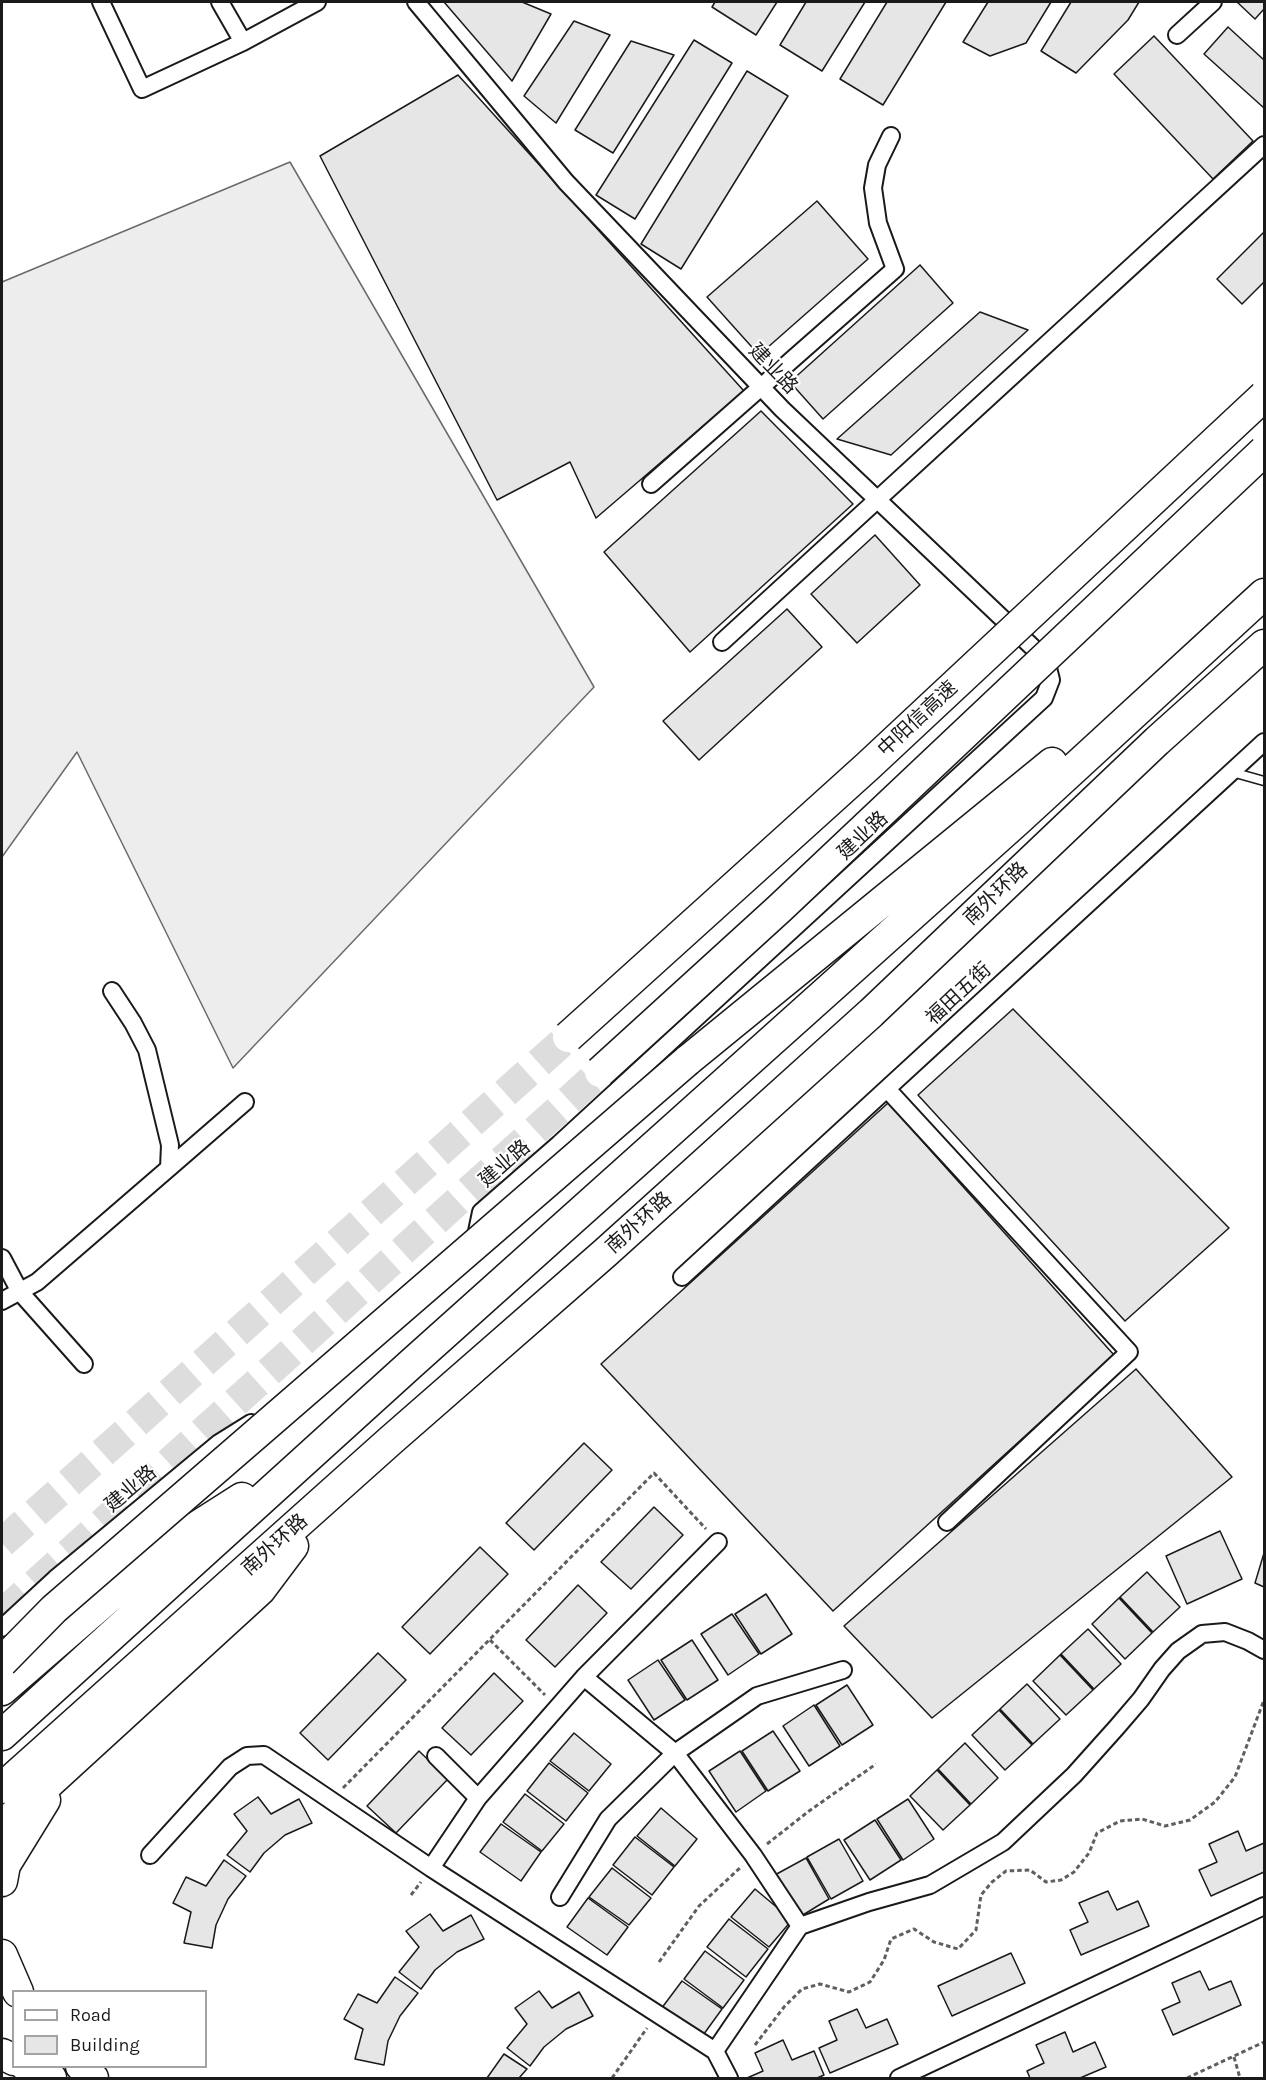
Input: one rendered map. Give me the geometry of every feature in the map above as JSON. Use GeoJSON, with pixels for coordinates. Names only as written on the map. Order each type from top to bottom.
{"type":"FeatureCollection","features":[{"type":"Feature","properties":{"kind":"highway","name":"中阳信高速"},"geometry":{"type":"LineString","coordinates":[[568,1037],[868,766],[1264,396]]}},
{"type":"Feature","properties":{"kind":"highway"},"geometry":{"type":"LineString","coordinates":[[600,1072],[779,909],[1264,451]]}},
{"type":"Feature","properties":{"kind":"highway"},"geometry":{"type":"LineString","coordinates":[[2,1662],[63,1602],[687,1061],[1264,593]]}},
{"type":"Feature","properties":{"kind":"highway","name":"南外环路"},"geometry":{"type":"LineString","coordinates":[[2,1736],[315,1451],[1018,820],[1264,593]]}},
{"type":"Feature","properties":{"kind":"highway","name":"南外环路"},"geometry":{"type":"LineString","coordinates":[[2,1788],[614,1245],[871,1013],[1157,741],[1264,645]]}},
{"type":"Feature","properties":{"kind":"highway"},"geometry":{"type":"LineString","coordinates":[[2,1690],[173,1542],[315,1451]]}},
{"type":"Feature","properties":{"kind":"highway"},"geometry":{"type":"LineString","coordinates":[[2,1826],[260,1590],[335,1491]]}},
{"type":"Feature","properties":{"kind":"highway"},"geometry":{"type":"LineString","coordinates":[[2,1881],[5,1865],[62,1772]]}},
{"type":"Feature","properties":{"kind":"highway"},"geometry":{"type":"LineString","coordinates":[[2,1955],[17,1990]]}},
{"type":"Feature","properties":{"kind":"highway"},"geometry":{"type":"LineString","coordinates":[[28,2068],[51,2079]]}},
{"type":"Feature","properties":{"kind":"highway"},"geometry":{"type":"LineString","coordinates":[[82,2068],[93,2079]]}},
{"type":"Feature","properties":{"kind":"street"},"geometry":{"type":"LineString","coordinates":[[101,2],[142,89],[243,42],[317,2]]}},
{"type":"Feature","properties":{"kind":"street"},"geometry":{"type":"LineString","coordinates":[[220,2],[243,42]]}},
{"type":"Feature","properties":{"kind":"street","name":"建业路"},"geometry":{"type":"LineString","coordinates":[[2,1628],[64,1572],[219,1443],[348,1356],[460,1262],[476,1240],[481,1212],[567,1136],[1044,698],[1051,680],[1046,660],[877,501],[761,387],[566,182],[416,2]]}},
{"type":"Feature","properties":{"kind":"street"},"geometry":{"type":"LineString","coordinates":[[1177,34],[1213,2]]}},
{"type":"Feature","properties":{"kind":"street"},"geometry":{"type":"LineString","coordinates":[[651,484],[895,269],[878,223],[873,188],[877,165],[891,136]]}},
{"type":"Feature","properties":{"kind":"street"},"geometry":{"type":"LineString","coordinates":[[722,642],[1264,145]]}},
{"type":"Feature","properties":{"kind":"street","name":"福田五街"},"geometry":{"type":"LineString","coordinates":[[682,1277],[1264,741]]}},
{"type":"Feature","properties":{"kind":"street"},"geometry":{"type":"LineString","coordinates":[[112,991],[147,1050],[170,1145],[169,1168]]}},
{"type":"Feature","properties":{"kind":"street"},"geometry":{"type":"LineString","coordinates":[[887,1089],[1129,1352],[947,1522]]}},
{"type":"Feature","properties":{"kind":"street"},"geometry":{"type":"LineString","coordinates":[[2,1301],[37,1282],[245,1102]]}},
{"type":"Feature","properties":{"kind":"street"},"geometry":{"type":"LineString","coordinates":[[2,1258],[20,1292],[84,1364]]}},
{"type":"Feature","properties":{"kind":"street"},"geometry":{"type":"LineString","coordinates":[[431,1868],[478,1798],[557,1707],[718,1542]]}},
{"type":"Feature","properties":{"kind":"street"},"geometry":{"type":"LineString","coordinates":[[715,2051],[800,1926],[869,1902],[930,1885],[1003,1842],[1082,1767],[1135,1706],[1178,1651],[1202,1634],[1225,1632],[1264,1650]]}},
{"type":"Feature","properties":{"kind":"street"},"geometry":{"type":"LineString","coordinates":[[560,1897],[608,1819],[675,1753],[757,1696],[843,1670]]}},
{"type":"Feature","properties":{"kind":"street"},"geometry":{"type":"LineString","coordinates":[[584,1677],[675,1753],[753,1855],[800,1926]]}},
{"type":"Feature","properties":{"kind":"street"},"geometry":{"type":"LineString","coordinates":[[150,1854],[230,1767],[247,1756],[264,1755],[431,1868],[715,2051],[729,2079]]}},
{"type":"Feature","properties":{"kind":"street"},"geometry":{"type":"LineString","coordinates":[[436,1756],[478,1798]]}},
{"type":"Feature","properties":{"kind":"street"},"geometry":{"type":"LineString","coordinates":[[899,2079],[1264,1906]]}},
{"type":"Feature","properties":{"kind":"lane"},"geometry":{"type":"LineString","coordinates":[[1231,772],[1264,781]]}},
{"type":"Feature","properties":{"kind":"path"},"geometry":{"type":"LineString","coordinates":[[332,1800],[654,1473],[718,1542]]}},
{"type":"Feature","properties":{"kind":"path"},"geometry":{"type":"LineString","coordinates":[[490,1640],[557,1707]]}},
{"type":"Feature","properties":{"kind":"path"},"geometry":{"type":"LineString","coordinates":[[755,2045],[784,2007],[802,1989],[820,1984],[849,1992],[870,1982],[884,1960],[891,1939],[915,1929],[934,1942],[958,1949],[976,1930],[981,1894],[1006,1871],[1030,1870],[1046,1882],[1061,1880],[1074,1872],[1089,1853],[1097,1833],[1120,1821],[1142,1819],[1165,1826],[1190,1820],[1215,1802],[1235,1777],[1264,1700]]}},
{"type":"Feature","properties":{"kind":"path"},"geometry":{"type":"LineString","coordinates":[[659,1962],[699,1906],[753,1855],[809,1810],[876,1764]]}},
{"type":"Feature","properties":{"kind":"path"},"geometry":{"type":"LineString","coordinates":[[612,2079],[656,2014]]}},
{"type":"Feature","properties":{"kind":"path"},"geometry":{"type":"LineString","coordinates":[[1186,2079],[1264,2042]]}},
{"type":"Feature","properties":{"kind":"path"},"geometry":{"type":"LineString","coordinates":[[1234,2057],[1240,2079]]}},
{"type":"Feature","properties":{"kind":"shaded area"},"geometry":{"type":"Polygon","coordinates":[[[290,162],[594,687],[233,1068],[77,752],[2,857],[2,282],[290,162]]]}},
{"type":"Feature","properties":{"kind":"building"},"geometry":{"type":"Polygon","coordinates":[[[444,2],[522,2],[551,14],[512,81],[444,2]]]}},
{"type":"Feature","properties":{"kind":"building"},"geometry":{"type":"Polygon","coordinates":[[[715,2],[777,2],[756,35],[712,7],[715,2]]]}},
{"type":"Feature","properties":{"kind":"building"},"geometry":{"type":"Polygon","coordinates":[[[806,2],[865,2],[822,71],[780,45],[806,2]]]}},
{"type":"Feature","properties":{"kind":"building"},"geometry":{"type":"Polygon","coordinates":[[[887,2],[946,2],[883,105],[840,79],[887,2]]]}},
{"type":"Feature","properties":{"kind":"building"},"geometry":{"type":"Polygon","coordinates":[[[988,2],[1051,2],[1026,43],[990,56],[963,42],[988,2]]]}},
{"type":"Feature","properties":{"kind":"building"},"geometry":{"type":"Polygon","coordinates":[[[1071,2],[1139,2],[1128,20],[1076,73],[1041,51],[1071,2]]]}},
{"type":"Feature","properties":{"kind":"building"},"geometry":{"type":"Polygon","coordinates":[[[1237,2],[1264,2],[1264,9],[1255,19],[1237,2]]]}},
{"type":"Feature","properties":{"kind":"building"},"geometry":{"type":"Polygon","coordinates":[[[574,21],[610,35],[556,123],[524,96],[574,21]]]}},
{"type":"Feature","properties":{"kind":"building"},"geometry":{"type":"Polygon","coordinates":[[[1228,27],[1264,60],[1264,108],[1204,54],[1228,27]]]}},
{"type":"Feature","properties":{"kind":"building"},"geometry":{"type":"Polygon","coordinates":[[[1154,36],[1253,141],[1213,179],[1114,74],[1154,36]]]}},
{"type":"Feature","properties":{"kind":"building"},"geometry":{"type":"Polygon","coordinates":[[[694,40],[732,63],[635,219],[596,195],[694,40]]]}},
{"type":"Feature","properties":{"kind":"building"},"geometry":{"type":"Polygon","coordinates":[[[631,41],[674,55],[613,153],[575,130],[631,41]]]}},
{"type":"Feature","properties":{"kind":"building"},"geometry":{"type":"Polygon","coordinates":[[[747,71],[788,96],[681,269],[641,244],[747,71]]]}},
{"type":"Feature","properties":{"kind":"building"},"geometry":{"type":"Polygon","coordinates":[[[458,75],[744,391],[596,518],[570,462],[497,500],[320,156],[458,75]]]}},
{"type":"Feature","properties":{"kind":"building"},"geometry":{"type":"Polygon","coordinates":[[[817,201],[868,259],[759,355],[707,297],[817,201]]]}},
{"type":"Feature","properties":{"kind":"building"},"geometry":{"type":"Polygon","coordinates":[[[1264,232],[1264,282],[1242,304],[1217,279],[1264,232]]]}},
{"type":"Feature","properties":{"kind":"building"},"geometry":{"type":"Polygon","coordinates":[[[920,265],[953,303],[823,419],[790,382],[920,265]]]}},
{"type":"Feature","properties":{"kind":"building"},"geometry":{"type":"Polygon","coordinates":[[[980,312],[1028,330],[891,455],[837,439],[980,312]]]}},
{"type":"Feature","properties":{"kind":"building"},"geometry":{"type":"Polygon","coordinates":[[[761,411],[853,504],[690,652],[604,552],[761,411]]]}},
{"type":"Feature","properties":{"kind":"building"},"geometry":{"type":"Polygon","coordinates":[[[875,535],[920,585],[857,643],[811,594],[875,535]]]}},
{"type":"Feature","properties":{"kind":"building"},"geometry":{"type":"Polygon","coordinates":[[[787,609],[822,647],[699,760],[663,721],[787,609]]]}},
{"type":"Feature","properties":{"kind":"building"},"geometry":{"type":"Polygon","coordinates":[[[1013,1009],[1229,1228],[1125,1321],[918,1095],[1013,1009]]]}},
{"type":"Feature","properties":{"kind":"building"},"geometry":{"type":"Polygon","coordinates":[[[888,1103],[1114,1355],[833,1611],[601,1364],[888,1103]]]}},
{"type":"Feature","properties":{"kind":"building"},"geometry":{"type":"Polygon","coordinates":[[[1136,1369],[1232,1477],[932,1718],[844,1626],[1136,1369]]]}},
{"type":"Feature","properties":{"kind":"building"},"geometry":{"type":"Polygon","coordinates":[[[584,1443],[612,1470],[534,1550],[506,1523],[584,1443]]]}},
{"type":"Feature","properties":{"kind":"building"},"geometry":{"type":"Polygon","coordinates":[[[654,1507],[683,1535],[631,1589],[601,1562],[654,1507]]]}},
{"type":"Feature","properties":{"kind":"building"},"geometry":{"type":"Polygon","coordinates":[[[1220,1531],[1242,1579],[1187,1604],[1166,1556],[1220,1531]]]}},
{"type":"Feature","properties":{"kind":"building"},"geometry":{"type":"Polygon","coordinates":[[[480,1547],[508,1574],[430,1654],[402,1627],[480,1547]]]}},
{"type":"Feature","properties":{"kind":"building"},"geometry":{"type":"Polygon","coordinates":[[[1264,1553],[1264,1587],[1255,1583],[1264,1553]]]}},
{"type":"Feature","properties":{"kind":"building"},"geometry":{"type":"Polygon","coordinates":[[[1147,1572],[1180,1607],[1153,1632],[1120,1597],[1147,1572]]]}},
{"type":"Feature","properties":{"kind":"building"},"geometry":{"type":"Polygon","coordinates":[[[578,1585],[607,1613],[555,1667],[526,1640],[578,1585]]]}},
{"type":"Feature","properties":{"kind":"building"},"geometry":{"type":"Polygon","coordinates":[[[766,1594],[792,1634],[761,1654],[735,1614],[766,1594]]]}},
{"type":"Feature","properties":{"kind":"building"},"geometry":{"type":"Polygon","coordinates":[[[1119,1598],[1152,1633],[1125,1659],[1092,1624],[1119,1598]]]}},
{"type":"Feature","properties":{"kind":"building"},"geometry":{"type":"Polygon","coordinates":[[[732,1614],[759,1654],[728,1675],[701,1634],[732,1614]]]}},
{"type":"Feature","properties":{"kind":"building"},"geometry":{"type":"Polygon","coordinates":[[[1088,1629],[1121,1664],[1094,1689],[1061,1654],[1088,1629]]]}},
{"type":"Feature","properties":{"kind":"building"},"geometry":{"type":"Polygon","coordinates":[[[692,1640],[718,1680],[687,1700],[661,1660],[692,1640]]]}},
{"type":"Feature","properties":{"kind":"building"},"geometry":{"type":"Polygon","coordinates":[[[378,1653],[406,1680],[328,1760],[300,1733],[378,1653]]]}},
{"type":"Feature","properties":{"kind":"building"},"geometry":{"type":"Polygon","coordinates":[[[1060,1655],[1093,1690],[1066,1715],[1033,1681],[1060,1655]]]}},
{"type":"Feature","properties":{"kind":"building"},"geometry":{"type":"Polygon","coordinates":[[[658,1660],[685,1700],[654,1720],[628,1680],[658,1660]]]}},
{"type":"Feature","properties":{"kind":"building"},"geometry":{"type":"Polygon","coordinates":[[[494,1673],[523,1701],[471,1755],[442,1728],[494,1673]]]}},
{"type":"Feature","properties":{"kind":"building"},"geometry":{"type":"Polygon","coordinates":[[[1027,1684],[1060,1719],[1033,1744],[1000,1709],[1027,1684]]]}},
{"type":"Feature","properties":{"kind":"building"},"geometry":{"type":"Polygon","coordinates":[[[847,1685],[873,1725],[842,1745],[816,1705],[847,1685]]]}},
{"type":"Feature","properties":{"kind":"building"},"geometry":{"type":"Polygon","coordinates":[[[814,1705],[840,1746],[809,1766],[783,1726],[814,1705]]]}},
{"type":"Feature","properties":{"kind":"building"},"geometry":{"type":"Polygon","coordinates":[[[999,1710],[1032,1745],[1005,1770],[972,1735],[999,1710]]]}},
{"type":"Feature","properties":{"kind":"building"},"geometry":{"type":"Polygon","coordinates":[[[773,1731],[800,1771],[768,1791],[742,1751],[773,1731]]]}},
{"type":"Feature","properties":{"kind":"building"},"geometry":{"type":"Polygon","coordinates":[[[574,1733],[611,1764],[589,1791],[550,1761],[574,1733]]]}},
{"type":"Feature","properties":{"kind":"building"},"geometry":{"type":"Polygon","coordinates":[[[965,1743],[998,1778],[971,1804],[938,1769],[965,1743]]]}},
{"type":"Feature","properties":{"kind":"building"},"geometry":{"type":"Polygon","coordinates":[[[419,1751],[448,1779],[396,1833],[367,1806],[419,1751]]]}},
{"type":"Feature","properties":{"kind":"building"},"geometry":{"type":"Polygon","coordinates":[[[740,1751],[766,1791],[736,1812],[709,1771],[740,1751]]]}},
{"type":"Feature","properties":{"kind":"building"},"geometry":{"type":"Polygon","coordinates":[[[549,1763],[588,1793],[566,1821],[527,1791],[549,1763]]]}},
{"type":"Feature","properties":{"kind":"building"},"geometry":{"type":"Polygon","coordinates":[[[937,1770],[970,1805],[943,1830],[910,1796],[937,1770]]]}},
{"type":"Feature","properties":{"kind":"building"},"geometry":{"type":"Polygon","coordinates":[[[525,1794],[564,1824],[542,1851],[503,1822],[525,1794]]]}},
{"type":"Feature","properties":{"kind":"building"},"geometry":{"type":"Polygon","coordinates":[[[258,1797],[271,1814],[299,1799],[312,1823],[285,1835],[264,1853],[250,1872],[227,1855],[247,1831],[234,1814],[258,1797]]]}},
{"type":"Feature","properties":{"kind":"building"},"geometry":{"type":"Polygon","coordinates":[[[908,1799],[934,1839],[903,1860],[877,1819],[908,1799]]]}},
{"type":"Feature","properties":{"kind":"building"},"geometry":{"type":"Polygon","coordinates":[[[661,1808],[697,1839],[675,1866],[637,1836],[661,1808]]]}},
{"type":"Feature","properties":{"kind":"building"},"geometry":{"type":"Polygon","coordinates":[[[875,1820],[901,1860],[870,1880],[844,1840],[875,1820]]]}},
{"type":"Feature","properties":{"kind":"building"},"geometry":{"type":"Polygon","coordinates":[[[501,1824],[541,1852],[521,1881],[480,1852],[501,1824]]]}},
{"type":"Feature","properties":{"kind":"building"},"geometry":{"type":"Polygon","coordinates":[[[1238,1831],[1246,1851],[1264,1843],[1264,1872],[1211,1896],[1199,1870],[1217,1862],[1209,1844],[1238,1831]]]}},
{"type":"Feature","properties":{"kind":"building"},"geometry":{"type":"Polygon","coordinates":[[[635,1837],[674,1867],[652,1895],[613,1865],[635,1837]]]}},
{"type":"Feature","properties":{"kind":"building"},"geometry":{"type":"Polygon","coordinates":[[[839,1839],[863,1881],[831,1899],[807,1857],[839,1839]]]}},
{"type":"Feature","properties":{"kind":"building"},"geometry":{"type":"Polygon","coordinates":[[[806,1858],[829,1899],[798,1918],[773,1876],[806,1858]]]}},
{"type":"Feature","properties":{"kind":"building"},"geometry":{"type":"Polygon","coordinates":[[[224,1860],[246,1876],[228,1899],[216,1925],[212,1948],[184,1943],[191,1912],[173,1903],[186,1877],[206,1886],[224,1860]]]}},
{"type":"Feature","properties":{"kind":"building"},"geometry":{"type":"Polygon","coordinates":[[[612,1868],[651,1898],[629,1925],[589,1897],[612,1868]]]}},
{"type":"Feature","properties":{"kind":"building"},"geometry":{"type":"Polygon","coordinates":[[[755,1889],[792,1920],[769,1947],[731,1917],[755,1889]]]}},
{"type":"Feature","properties":{"kind":"building"},"geometry":{"type":"Polygon","coordinates":[[[1108,1891],[1117,1910],[1138,1901],[1149,1926],[1081,1955],[1070,1930],[1088,1922],[1079,1903],[1108,1891]]]}},
{"type":"Feature","properties":{"kind":"building"},"geometry":{"type":"Polygon","coordinates":[[[588,1898],[628,1927],[607,1955],[567,1927],[588,1898]]]}},
{"type":"Feature","properties":{"kind":"building"},"geometry":{"type":"Polygon","coordinates":[[[430,1914],[443,1931],[471,1915],[484,1939],[457,1952],[435,1970],[421,1989],[399,1972],[419,1947],[406,1931],[430,1914]]]}},
{"type":"Feature","properties":{"kind":"building"},"geometry":{"type":"Polygon","coordinates":[[[729,1919],[768,1949],[746,1977],[707,1947],[729,1919]]]}},
{"type":"Feature","properties":{"kind":"building"},"geometry":{"type":"Polygon","coordinates":[[[705,1951],[744,1980],[723,2008],[684,1979],[705,1951]]]}},
{"type":"Feature","properties":{"kind":"building"},"geometry":{"type":"Polygon","coordinates":[[[1011,1953],[1025,1983],[952,2016],[938,1986],[1011,1953]]]}},
{"type":"Feature","properties":{"kind":"building"},"geometry":{"type":"Polygon","coordinates":[[[1200,1971],[1209,1990],[1231,1981],[1241,2005],[1173,2035],[1162,2010],[1180,2002],[1172,1983],[1200,1971]]]}},
{"type":"Feature","properties":{"kind":"building"},"geometry":{"type":"Polygon","coordinates":[[[395,1977],[418,1993],[400,2016],[388,2041],[384,2065],[355,2059],[363,2029],[344,2019],[358,1994],[377,2003],[395,1977]]]}},
{"type":"Feature","properties":{"kind":"building"},"geometry":{"type":"Polygon","coordinates":[[[682,1981],[722,2009],[701,2038],[661,2009],[682,1981]]]}},
{"type":"Feature","properties":{"kind":"building"},"geometry":{"type":"Polygon","coordinates":[[[539,1991],[552,2008],[579,1992],[593,2016],[566,2029],[544,2047],[530,2066],[507,2048],[527,2024],[515,2008],[539,1991]]]}},
{"type":"Feature","properties":{"kind":"building"},"geometry":{"type":"Polygon","coordinates":[[[857,2009],[866,2028],[887,2019],[898,2044],[830,2073],[819,2048],[837,2040],[829,2021],[857,2009]]]}},
{"type":"Feature","properties":{"kind":"building"},"geometry":{"type":"Polygon","coordinates":[[[1065,2032],[1073,2052],[1095,2042],[1106,2067],[1080,2078],[1030,2078],[1027,2071],[1044,2063],[1036,2045],[1065,2032]]]}},
{"type":"Feature","properties":{"kind":"building"},"geometry":{"type":"Polygon","coordinates":[[[783,2040],[792,2060],[814,2051],[824,2075],[817,2078],[747,2078],[763,2071],[755,2053],[783,2040]]]}},
{"type":"Feature","properties":{"kind":"building"},"geometry":{"type":"Polygon","coordinates":[[[504,2054],[527,2069],[519,2078],[487,2078],[504,2054]]]}},
{"type":"Feature","properties":{"kind":"tunnel"},"geometry":{"type":"LineString","coordinates":[[2,1543],[568,1037]]}},
{"type":"Feature","properties":{"kind":"tunnel"},"geometry":{"type":"LineString","coordinates":[[2,1614],[600,1072]]}}]}
